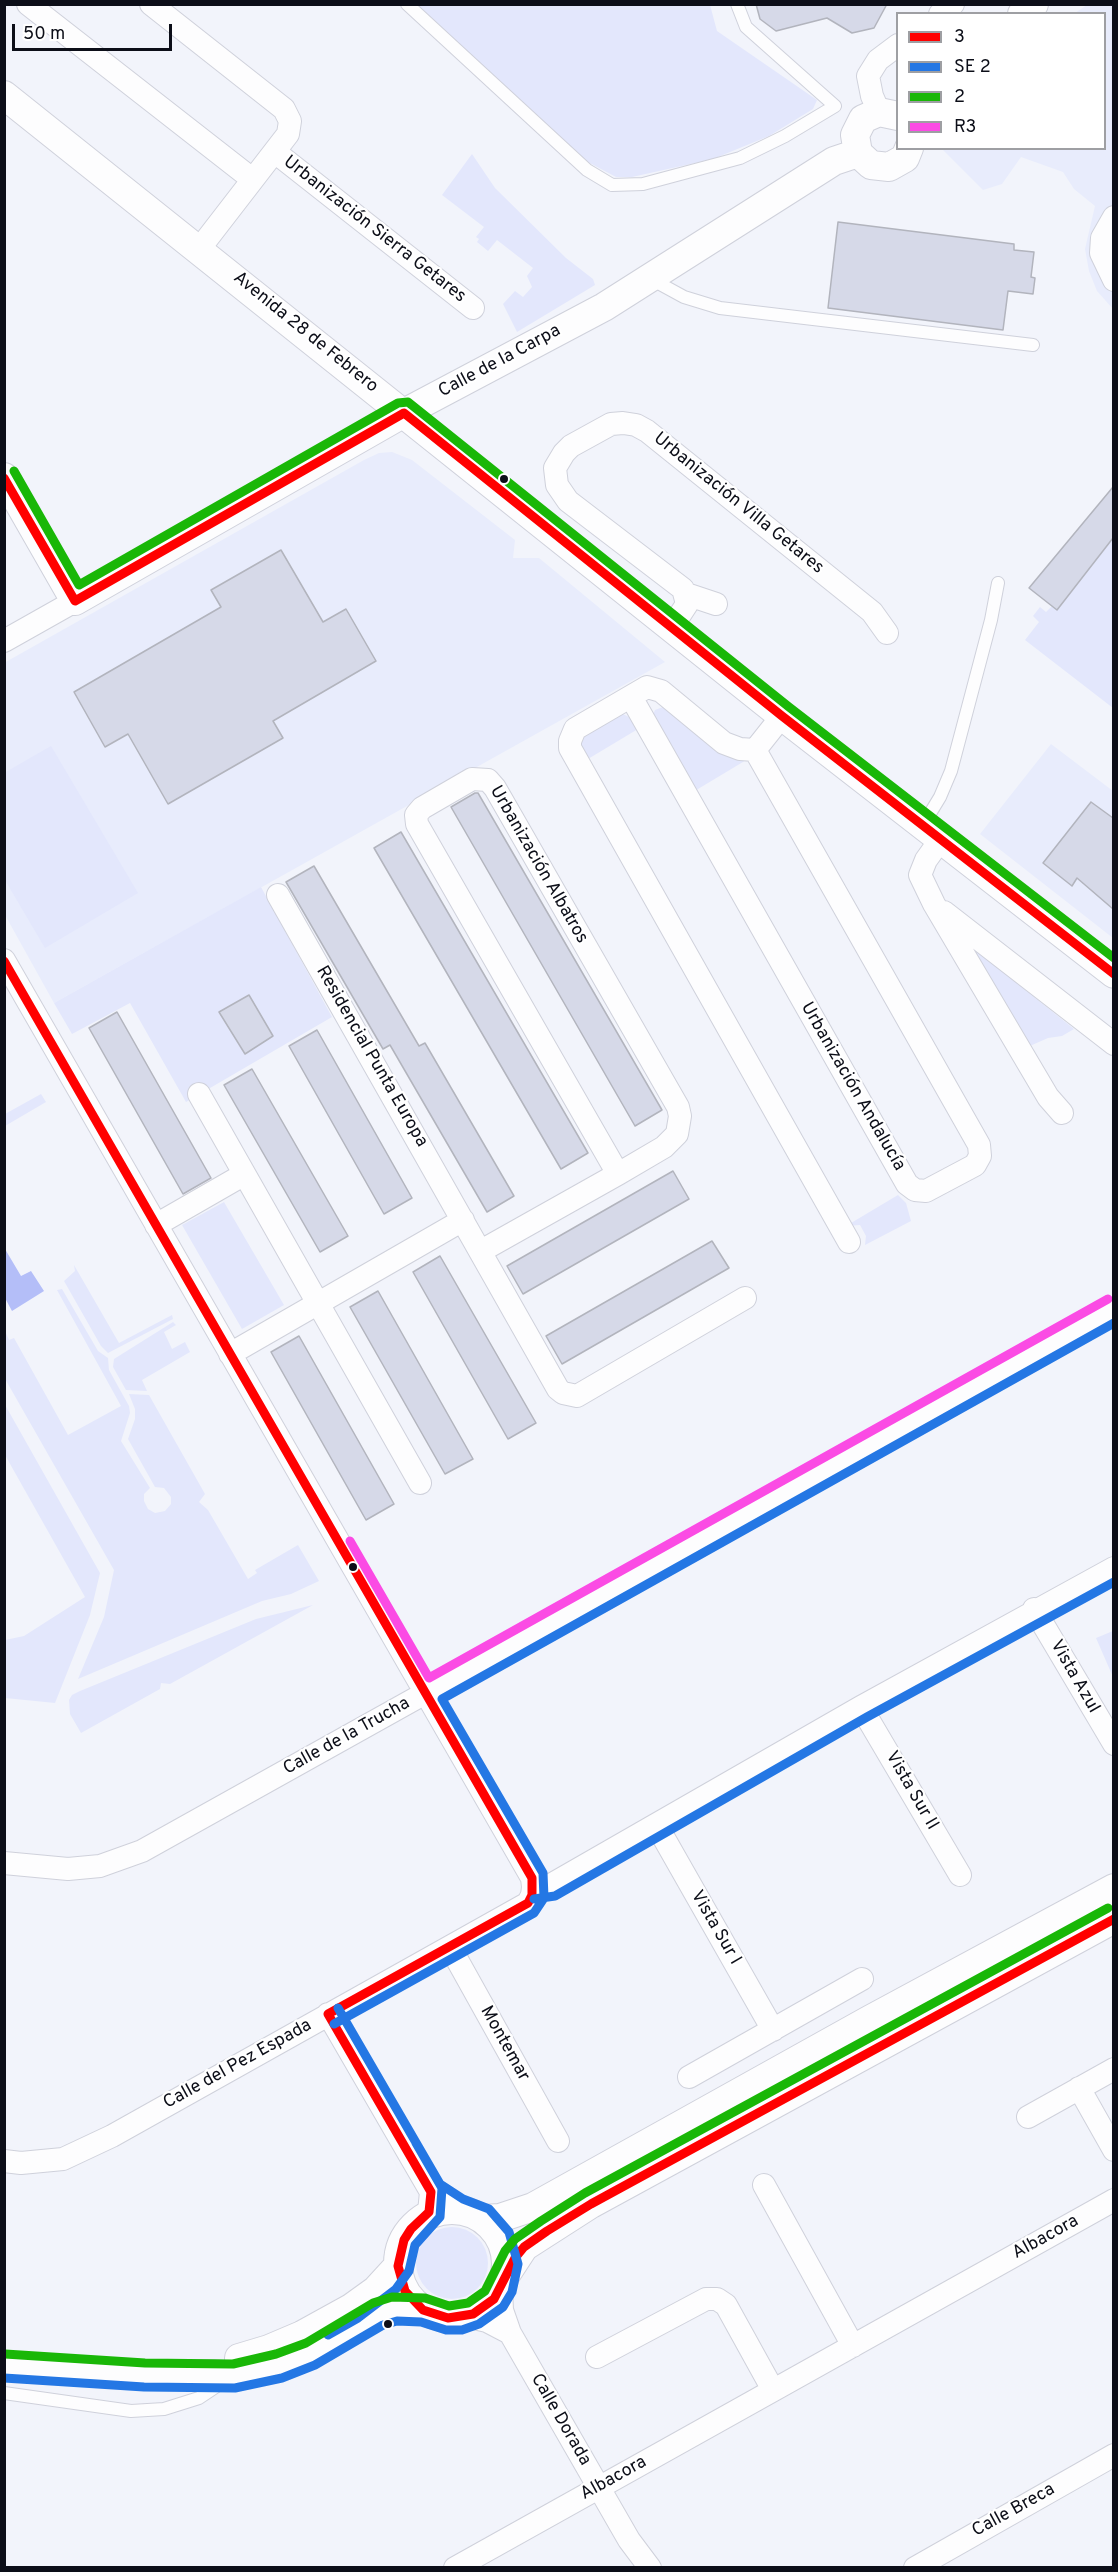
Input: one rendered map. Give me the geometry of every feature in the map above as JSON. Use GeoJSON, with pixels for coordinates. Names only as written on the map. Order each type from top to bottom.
{"type":"FeatureCollection","features":[{"type":"Feature","properties":{"kind":"street"},"geometry":{"type":"LineString","coordinates":[[28,4],[252,179]]}},
{"type":"Feature","properties":{"kind":"street"},"geometry":{"type":"LineString","coordinates":[[151,4],[284,109],[290,121],[288,134],[200,248]]}},
{"type":"Feature","properties":{"kind":"street"},"geometry":{"type":"LineString","coordinates":[[888,114],[872,96],[868,76],[878,60],[896,46]]}},
{"type":"Feature","properties":{"kind":"street","name":"Avenida 28 de Febrero"},"geometry":{"type":"LineString","coordinates":[[4,94],[200,248],[783,716],[1113,974]]}},
{"type":"Feature","properties":{"kind":"street"},"geometry":{"type":"LineString","coordinates":[[888,114],[871,114],[858,126],[855,144],[858,153],[871,165],[889,167],[905,158],[908,150]]}},
{"type":"Feature","properties":{"kind":"street","name":"Urbanización Sierra Getares"},"geometry":{"type":"LineString","coordinates":[[275,152],[473,308]]}},
{"type":"Feature","properties":{"kind":"street","name":"Calle de la Carpa"},"geometry":{"type":"LineString","coordinates":[[75,601],[404,413],[604,307],[834,161],[858,153]]}},
{"type":"Feature","properties":{"kind":"street"},"geometry":{"type":"LineString","coordinates":[[1113,217],[1102,238],[1101,253],[1113,280]]}},
{"type":"Feature","properties":{"kind":"street","name":"Urbanización Villa Getares"},"geometry":{"type":"LineString","coordinates":[[716,604],[686,594],[561,494],[557,485],[555,468],[571,446],[611,424],[636,425],[647,431],[872,612],[887,633]]}},
{"type":"Feature","properties":{"kind":"street"},"geometry":{"type":"LineString","coordinates":[[4,477],[75,601],[4,641]]}},
{"type":"Feature","properties":{"kind":"street"},"geometry":{"type":"LineString","coordinates":[[672,627],[687,604],[686,594]]}},
{"type":"Feature","properties":{"kind":"street"},"geometry":{"type":"LineString","coordinates":[[783,716],[754,750],[740,749],[724,743],[661,691],[647,687],[575,729],[570,741],[573,754],[849,1242]]}},
{"type":"Feature","properties":{"kind":"street","name":"Urbanización Andalucía"},"geometry":{"type":"LineString","coordinates":[[631,697],[907,1184],[915,1190],[926,1191],[975,1165],[980,1156],[979,1145],[754,750]]}},
{"type":"Feature","properties":{"kind":"street","name":"Urbanización Albatros"},"geometry":{"type":"LineString","coordinates":[[481,1251],[618,1174],[671,1142],[680,1126],[678,1107],[495,788],[488,780],[472,779],[422,808],[416,815],[417,824],[618,1174]]}},
{"type":"Feature","properties":{"kind":"street"},"geometry":{"type":"LineString","coordinates":[[932,832],[920,875],[934,904],[1048,1097],[1062,1113]]}},
{"type":"Feature","properties":{"kind":"street","name":"Residencial Punta Europa"},"geometry":{"type":"LineString","coordinates":[[278,895],[464,1220],[554,1383],[563,1394],[577,1396],[745,1298]]}},
{"type":"Feature","properties":{"kind":"street"},"geometry":{"type":"LineString","coordinates":[[934,904],[1113,1044]]}},
{"type":"Feature","properties":{"kind":"street"},"geometry":{"type":"LineString","coordinates":[[4,960],[532,1878],[533,1887],[549,1886],[861,1707],[1113,1568]]}},
{"type":"Feature","properties":{"kind":"street"},"geometry":{"type":"LineString","coordinates":[[199,1094],[420,1483]]}},
{"type":"Feature","properties":{"kind":"street"},"geometry":{"type":"LineString","coordinates":[[156,1225],[243,1174]]}},
{"type":"Feature","properties":{"kind":"street"},"geometry":{"type":"LineString","coordinates":[[230,1354],[464,1220]]}},
{"type":"Feature","properties":{"kind":"street","name":"Calle de la Trucha"},"geometry":{"type":"LineString","coordinates":[[4,1863],[68,1869],[100,1866],[142,1851],[1113,1309]]}},
{"type":"Feature","properties":{"kind":"street","name":"Vista Azul"},"geometry":{"type":"LineString","coordinates":[[1035,1610],[1113,1744]]}},
{"type":"Feature","properties":{"kind":"street","name":"Vista Sur II"},"geometry":{"type":"LineString","coordinates":[[861,1707],[960,1875]]}},
{"type":"Feature","properties":{"kind":"street","name":"Vista Sur I"},"geometry":{"type":"LineString","coordinates":[[657,1826],[772,2030]]}},
{"type":"Feature","properties":{"kind":"street","name":"Calle del Pez Espada"},"geometry":{"type":"LineString","coordinates":[[4,2161],[47,2161],[63,2159],[80,2152],[528,1903],[533,1887]]}},
{"type":"Feature","properties":{"kind":"street"},"geometry":{"type":"LineString","coordinates":[[328,2014],[428,2204],[439,2212],[500,2218],[533,2207],[838,2037],[1113,1888]]}},
{"type":"Feature","properties":{"kind":"street"},"geometry":{"type":"LineString","coordinates":[[5,2377],[223,2375],[279,2366],[311,2354],[378,2314],[395,2309],[423,2310],[448,2318],[466,2316],[484,2308],[524,2247],[591,2204],[1113,1919]]}},
{"type":"Feature","properties":{"kind":"street","name":"Montemar"},"geometry":{"type":"LineString","coordinates":[[450,1947],[558,2141]]}},
{"type":"Feature","properties":{"kind":"street"},"geometry":{"type":"LineString","coordinates":[[689,2077],[862,1979]]}},
{"type":"Feature","properties":{"kind":"street"},"geometry":{"type":"LineString","coordinates":[[1028,2117],[1113,2069]]}},
{"type":"Feature","properties":{"kind":"street"},"geometry":{"type":"LineString","coordinates":[[1079,2088],[1113,2150]]}},
{"type":"Feature","properties":{"kind":"street"},"geometry":{"type":"LineString","coordinates":[[764,2185],[853,2346]]}},
{"type":"Feature","properties":{"kind":"street","name":"Albacora"},"geometry":{"type":"LineString","coordinates":[[455,2568],[1113,2200]]}},
{"type":"Feature","properties":{"kind":"street"},"geometry":{"type":"LineString","coordinates":[[423,2310],[405,2291],[398,2266],[404,2240],[428,2204]]}},
{"type":"Feature","properties":{"kind":"street"},"geometry":{"type":"LineString","coordinates":[[469,2215],[492,2227],[502,2244],[506,2263],[503,2282]]}},
{"type":"Feature","properties":{"kind":"street"},"geometry":{"type":"LineString","coordinates":[[223,2375],[228,2362],[277,2346],[351,2308],[376,2290],[398,2266]]}},
{"type":"Feature","properties":{"kind":"street","name":"Calle Dorada"},"geometry":{"type":"LineString","coordinates":[[503,2282],[502,2310],[510,2333],[629,2540],[650,2568]]}},
{"type":"Feature","properties":{"kind":"street"},"geometry":{"type":"LineString","coordinates":[[597,2357],[706,2299],[717,2299],[726,2305],[773,2391]]}},
{"type":"Feature","properties":{"kind":"street"},"geometry":{"type":"LineString","coordinates":[[466,2316],[487,2321],[510,2333]]}},
{"type":"Feature","properties":{"kind":"street","name":"Calle Breca"},"geometry":{"type":"LineString","coordinates":[[915,2568],[1113,2455]]}},
{"type":"Feature","properties":{"kind":"lane"},"geometry":{"type":"LineString","coordinates":[[407,4],[587,170],[612,185],[643,184],[740,158],[785,136],[835,106],[746,27],[737,4]]}},
{"type":"Feature","properties":{"kind":"lane"},"geometry":{"type":"LineString","coordinates":[[650,278],[684,297],[720,308],[1034,345]]}},
{"type":"Feature","properties":{"kind":"lane"},"geometry":{"type":"LineString","coordinates":[[932,832],[940,797],[951,771],[991,620],[998,583]]}},
{"type":"Feature","properties":{"kind":"shaded area"},"geometry":{"type":"Polygon","coordinates":[[[416,5],[710,5],[717,31],[817,100],[813,109],[769,136],[713,159],[632,177],[616,177],[586,161],[416,5]]]}},
{"type":"Feature","properties":{"kind":"shaded area"},"geometry":{"type":"Polygon","coordinates":[[[1087,5],[1113,5],[1113,309],[1097,291],[1089,271],[1085,249],[1095,206],[1074,189],[1063,172],[1021,157],[1002,184],[983,190],[943,150],[1106,150],[1106,12],[1076,12],[1087,5]]]}},
{"type":"Feature","properties":{"kind":"shaded area"},"geometry":{"type":"Polygon","coordinates":[[[472,154],[495,188],[566,258],[593,279],[595,285],[517,332],[503,304],[515,291],[523,297],[532,287],[527,276],[533,268],[497,240],[488,251],[477,242],[479,239],[476,237],[484,227],[442,195],[472,154]]]}},
{"type":"Feature","properties":{"kind":"shaded area"},"geometry":{"type":"Polygon","coordinates":[[[392,452],[412,460],[515,540],[513,558],[539,558],[665,662],[54,1003],[5,915],[4,663],[364,460],[379,453],[392,452]]]}},
{"type":"Feature","properties":{"kind":"shaded area"},"geometry":{"type":"Polygon","coordinates":[[[1113,491],[1113,708],[1025,640],[1039,622],[1033,616],[1040,607],[1046,612],[1052,606],[1029,588],[1091,513],[1113,491]]]}},
{"type":"Feature","properties":{"kind":"shaded area"},"geometry":{"type":"Polygon","coordinates":[[[668,705],[748,759],[693,792],[652,717],[655,710],[668,705]]]}},
{"type":"Feature","properties":{"kind":"shaded area"},"geometry":{"type":"Polygon","coordinates":[[[623,714],[631,718],[638,729],[583,762],[579,738],[623,714]]]}},
{"type":"Feature","properties":{"kind":"shaded area"},"geometry":{"type":"Polygon","coordinates":[[[1051,744],[1113,791],[1113,938],[980,834],[1051,744]]]}},
{"type":"Feature","properties":{"kind":"shaded area"},"geometry":{"type":"Polygon","coordinates":[[[51,746],[138,893],[45,948],[5,880],[4,773],[51,746]]]}},
{"type":"Feature","properties":{"kind":"shaded area"},"geometry":{"type":"Polygon","coordinates":[[[261,887],[332,1017],[186,1102],[130,1003],[72,1034],[54,1003],[261,887]]]}},
{"type":"Feature","properties":{"kind":"shaded area"},"geometry":{"type":"Polygon","coordinates":[[[973,948],[1074,1029],[1062,1036],[1048,1038],[1023,1049],[973,948]]]}},
{"type":"Feature","properties":{"kind":"shaded area"},"geometry":{"type":"Polygon","coordinates":[[[41,1094],[46,1102],[5,1126],[5,1114],[41,1094]]]}},
{"type":"Feature","properties":{"kind":"shaded area"},"geometry":{"type":"Polygon","coordinates":[[[898,1195],[906,1203],[911,1221],[865,1245],[866,1236],[860,1225],[846,1226],[898,1195]]]}},
{"type":"Feature","properties":{"kind":"shaded area"},"geometry":{"type":"Polygon","coordinates":[[[224,1202],[284,1305],[242,1329],[182,1225],[224,1202]]]}},
{"type":"Feature","properties":{"kind":"shaded area"},"geometry":{"type":"Polygon","coordinates":[[[74,1265],[119,1343],[172,1315],[173,1319],[108,1353],[101,1346],[64,1281],[75,1271],[74,1265]]]}},
{"type":"Feature","properties":{"kind":"shaded area"},"geometry":{"type":"Polygon","coordinates":[[[62,1289],[98,1351],[108,1358],[109,1370],[129,1406],[130,1413],[121,1441],[150,1488],[144,1494],[144,1501],[148,1509],[155,1513],[165,1511],[171,1504],[171,1497],[164,1488],[155,1487],[128,1439],[135,1419],[135,1409],[129,1394],[149,1395],[205,1494],[199,1502],[208,1510],[248,1579],[257,1573],[255,1570],[298,1545],[319,1581],[291,1594],[262,1601],[78,1679],[104,1617],[114,1570],[4,1377],[5,1331],[9,1340],[14,1338],[68,1435],[121,1406],[57,1290],[62,1289]]]}},
{"type":"Feature","properties":{"kind":"shaded area"},"geometry":{"type":"Polygon","coordinates":[[[173,1322],[176,1325],[164,1332],[172,1349],[185,1342],[190,1352],[142,1380],[147,1391],[126,1390],[113,1367],[114,1359],[173,1322]]]}},
{"type":"Feature","properties":{"kind":"shaded area"},"geometry":{"type":"Polygon","coordinates":[[[4,1403],[100,1573],[90,1615],[55,1703],[5,1698],[5,1640],[24,1636],[85,1597],[5,1455],[4,1403]]]}},
{"type":"Feature","properties":{"kind":"shaded area"},"geometry":{"type":"Polygon","coordinates":[[[313,1605],[170,1684],[161,1683],[160,1689],[81,1733],[70,1714],[69,1700],[72,1695],[80,1691],[256,1619],[313,1605]]]}},
{"type":"Feature","properties":{"kind":"shaded area"},"geometry":{"type":"Polygon","coordinates":[[[1113,1631],[1113,1677],[1096,1638],[1113,1631]]]}},
{"type":"Feature","properties":{"kind":"shaded area"},"geometry":{"type":"Polygon","coordinates":[[[445,2227],[459,2227],[478,2237],[488,2256],[488,2270],[478,2289],[459,2299],[445,2299],[426,2289],[416,2270],[416,2256],[426,2237],[445,2227]]]}},
{"type":"Feature","properties":{"kind":"water"},"geometry":{"type":"Polygon","coordinates":[[[5,1249],[21,1276],[31,1271],[44,1291],[12,1311],[5,1298],[5,1249]]]}},
{"type":"Feature","properties":{"kind":"building"},"geometry":{"type":"Polygon","coordinates":[[[756,4],[887,4],[874,28],[852,33],[827,18],[776,31],[760,19],[756,4]]]}},
{"type":"Feature","properties":{"kind":"building"},"geometry":{"type":"Polygon","coordinates":[[[838,222],[1014,244],[1014,250],[1034,252],[1031,277],[1035,278],[1033,294],[1008,291],[1003,330],[828,308],[838,222]]]}},
{"type":"Feature","properties":{"kind":"building"},"geometry":{"type":"Polygon","coordinates":[[[1113,487],[1113,538],[1057,610],[1029,588],[1113,487]]]}},
{"type":"Feature","properties":{"kind":"building"},"geometry":{"type":"Polygon","coordinates":[[[281,550],[323,622],[346,609],[376,661],[273,721],[283,738],[168,804],[128,734],[105,747],[74,692],[221,607],[211,590],[281,550]]]}},
{"type":"Feature","properties":{"kind":"building"},"geometry":{"type":"Polygon","coordinates":[[[478,793],[662,1110],[635,1126],[451,807],[478,793]]]}},
{"type":"Feature","properties":{"kind":"building"},"geometry":{"type":"Polygon","coordinates":[[[1091,802],[1113,818],[1113,909],[1077,878],[1072,886],[1043,863],[1091,802]]]}},
{"type":"Feature","properties":{"kind":"building"},"geometry":{"type":"Polygon","coordinates":[[[401,832],[588,1153],[561,1169],[374,848],[401,832]]]}},
{"type":"Feature","properties":{"kind":"building"},"geometry":{"type":"Polygon","coordinates":[[[314,866],[419,1046],[425,1043],[514,1196],[487,1212],[390,1045],[383,1049],[286,882],[314,866]]]}},
{"type":"Feature","properties":{"kind":"building"},"geometry":{"type":"Polygon","coordinates":[[[249,995],[273,1036],[245,1054],[219,1012],[249,995]]]}},
{"type":"Feature","properties":{"kind":"building"},"geometry":{"type":"Polygon","coordinates":[[[117,1012],[211,1178],[183,1194],[89,1028],[117,1012]]]}},
{"type":"Feature","properties":{"kind":"building"},"geometry":{"type":"Polygon","coordinates":[[[317,1030],[412,1198],[384,1214],[289,1046],[317,1030]]]}},
{"type":"Feature","properties":{"kind":"building"},"geometry":{"type":"Polygon","coordinates":[[[252,1069],[348,1236],[320,1252],[224,1085],[252,1069]]]}},
{"type":"Feature","properties":{"kind":"building"},"geometry":{"type":"Polygon","coordinates":[[[673,1171],[689,1199],[523,1294],[507,1266],[673,1171]]]}},
{"type":"Feature","properties":{"kind":"building"},"geometry":{"type":"Polygon","coordinates":[[[712,1241],[729,1268],[562,1364],[546,1336],[712,1241]]]}},
{"type":"Feature","properties":{"kind":"building"},"geometry":{"type":"Polygon","coordinates":[[[440,1256],[536,1423],[508,1439],[413,1272],[440,1256]]]}},
{"type":"Feature","properties":{"kind":"building"},"geometry":{"type":"Polygon","coordinates":[[[378,1291],[473,1459],[445,1474],[350,1307],[378,1291]]]}},
{"type":"Feature","properties":{"kind":"building"},"geometry":{"type":"Polygon","coordinates":[[[299,1336],[394,1504],[366,1520],[271,1352],[299,1336]]]}},
{"type":"Feature","properties":{"kind":"transit line","name":"2"},"geometry":{"type":"LineString","coordinates":[[14,471],[79,585],[398,403],[408,402],[789,707],[1114,958]]}},
{"type":"Feature","properties":{"kind":"transit line","name":"3"},"geometry":{"type":"LineString","coordinates":[[4,478],[75,601],[404,413],[782,716],[1114,974]]}},
{"type":"Feature","properties":{"kind":"transit line","name":"3"},"geometry":{"type":"LineString","coordinates":[[4,961],[532,1878],[532,1895],[528,1903],[328,2014],[431,2192],[429,2212],[411,2229],[404,2240],[398,2266],[405,2291],[423,2310],[448,2318],[473,2314],[494,2299],[515,2258],[524,2247],[547,2231],[591,2204],[1114,1919]]}},
{"type":"Feature","properties":{"kind":"transit line","name":"R3"},"geometry":{"type":"LineString","coordinates":[[350,1541],[429,1678],[1108,1299]]}},
{"type":"Feature","properties":{"kind":"transit line"},"geometry":{"type":"LineString","coordinates":[[334,2024],[534,1913],[544,1898],[543,1873],[442,1699],[1114,1323]]}},
{"type":"Feature","properties":{"kind":"transit line"},"geometry":{"type":"LineString","coordinates":[[534,1899],[555,1896],[867,1717],[1114,1582]]}},
{"type":"Feature","properties":{"kind":"transit line","name":"2"},"geometry":{"type":"LineString","coordinates":[[5,2354],[145,2363],[233,2364],[276,2354],[306,2343],[373,2303],[392,2297],[425,2298],[449,2306],[468,2303],[485,2291],[505,2251],[515,2239],[585,2193],[1108,1908]]}},
{"type":"Feature","properties":{"kind":"transit line"},"geometry":{"type":"LineString","coordinates":[[4,2378],[144,2387],[235,2388],[282,2378],[315,2365],[383,2325],[397,2321],[421,2322],[446,2330],[462,2330],[479,2324],[503,2307],[512,2292],[518,2264],[509,2232],[489,2209],[463,2199],[440,2184],[338,2008]]}},
{"type":"Feature","properties":{"kind":"transit line"},"geometry":{"type":"LineString","coordinates":[[328,2335],[358,2318],[396,2289],[409,2271],[415,2245],[440,2217],[442,2188],[416,2143]]}}]}
